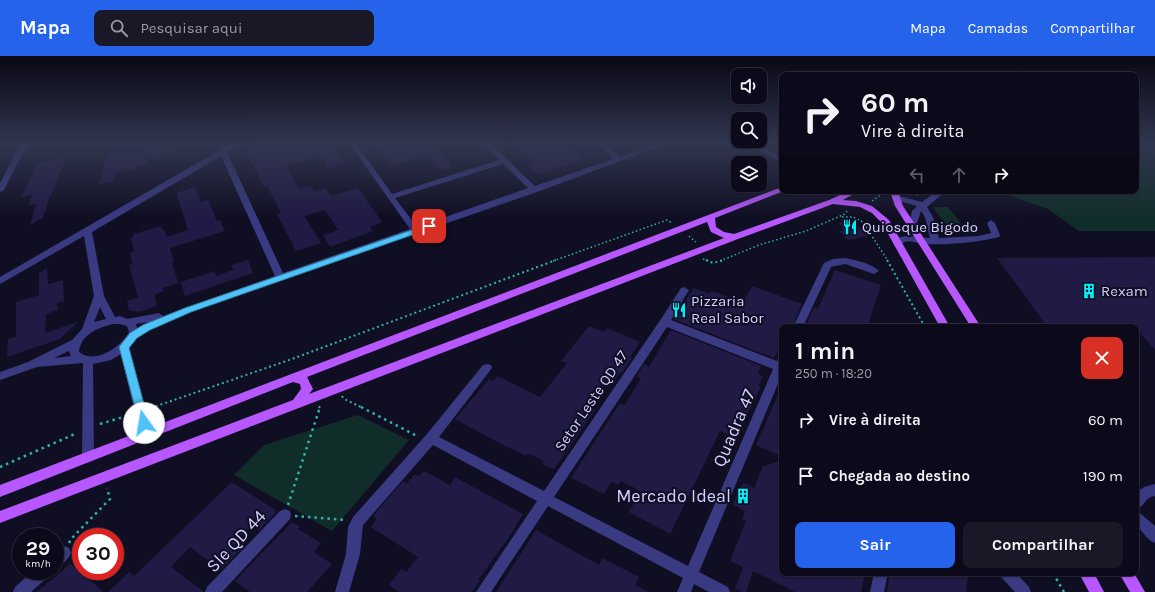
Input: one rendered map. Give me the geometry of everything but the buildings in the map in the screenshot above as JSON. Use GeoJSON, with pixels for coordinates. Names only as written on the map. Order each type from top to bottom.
{"type":"FeatureCollection","features":[{"type":"Feature","properties":{"kind":"main road"},"geometry":{"type":"LineString","coordinates":[[0,491],[291,378],[549,281],[779,190]]}},
{"type":"Feature","properties":{"kind":"main road"},"geometry":{"type":"LineString","coordinates":[[0,517],[735,237],[832,202],[849,194]]}},
{"type":"Feature","properties":{"kind":"main road"},"geometry":{"type":"LineString","coordinates":[[895,194],[899,206],[912,228],[974,324]]}},
{"type":"Feature","properties":{"kind":"main road"},"geometry":{"type":"LineString","coordinates":[[832,202],[859,203],[874,210],[886,222],[943,324]]}},
{"type":"Feature","properties":{"kind":"main road"},"geometry":{"type":"LineString","coordinates":[[711,217],[710,224],[715,231],[725,236],[735,237]]}},
{"type":"Feature","properties":{"kind":"main road"},"geometry":{"type":"LineString","coordinates":[[291,378],[304,380],[306,384],[307,389],[297,404]]}},
{"type":"Feature","properties":{"kind":"main road"},"geometry":{"type":"LineString","coordinates":[[1088,576],[1097,592]]}},
{"type":"Feature","properties":{"kind":"main road"},"geometry":{"type":"LineString","coordinates":[[1128,576],[1138,592]]}},
{"type":"Feature","properties":{"kind":"street"},"geometry":{"type":"LineString","coordinates":[[0,190],[12,168]]}},
{"type":"Feature","properties":{"kind":"street"},"geometry":{"type":"LineString","coordinates":[[0,281],[194,168]]}},
{"type":"Feature","properties":{"kind":"street"},"geometry":{"type":"LineString","coordinates":[[231,168],[280,277]]}},
{"type":"Feature","properties":{"kind":"street"},"geometry":{"type":"LineString","coordinates":[[370,168],[416,231]]}},
{"type":"Feature","properties":{"kind":"street"},"geometry":{"type":"LineString","coordinates":[[390,197],[482,168]]}},
{"type":"Feature","properties":{"kind":"street"},"geometry":{"type":"LineString","coordinates":[[511,168],[534,190]]}},
{"type":"Feature","properties":{"kind":"street"},"geometry":{"type":"LineString","coordinates":[[32,365],[100,359],[113,354],[124,347],[133,335],[146,327],[188,310],[596,168]]}},
{"type":"Feature","properties":{"kind":"street"},"geometry":{"type":"LineString","coordinates":[[0,174],[10,172]]}},
{"type":"Feature","properties":{"kind":"street"},"geometry":{"type":"LineString","coordinates":[[895,194],[922,205],[929,217],[935,241]]}},
{"type":"Feature","properties":{"kind":"street"},"geometry":{"type":"LineString","coordinates":[[912,228],[916,211],[938,194]]}},
{"type":"Feature","properties":{"kind":"street"},"geometry":{"type":"LineString","coordinates":[[898,245],[902,238],[912,238],[921,241],[935,241],[979,239],[996,235],[991,223]]}},
{"type":"Feature","properties":{"kind":"street"},"geometry":{"type":"LineString","coordinates":[[87,230],[99,296],[112,321]]}},
{"type":"Feature","properties":{"kind":"street"},"geometry":{"type":"LineString","coordinates":[[799,324],[827,265],[835,261],[842,260],[874,271]]}},
{"type":"Feature","properties":{"kind":"street","name":"Setor Leste QD 47"},"geometry":{"type":"LineString","coordinates":[[483,592],[665,322],[684,290]]}},
{"type":"Feature","properties":{"kind":"street"},"geometry":{"type":"LineString","coordinates":[[0,376],[32,365],[75,343],[86,331],[99,296]]}},
{"type":"Feature","properties":{"kind":"street"},"geometry":{"type":"LineString","coordinates":[[86,331],[103,323],[112,321],[128,322],[151,319],[188,310]]}},
{"type":"Feature","properties":{"kind":"street"},"geometry":{"type":"LineString","coordinates":[[128,322],[134,328],[133,335]]}},
{"type":"Feature","properties":{"kind":"street"},"geometry":{"type":"LineString","coordinates":[[665,322],[779,365]]}},
{"type":"Feature","properties":{"kind":"street"},"geometry":{"type":"LineString","coordinates":[[75,343],[74,352],[85,360]]}},
{"type":"Feature","properties":{"kind":"street"},"geometry":{"type":"LineString","coordinates":[[124,347],[146,434]]}},
{"type":"Feature","properties":{"kind":"street"},"geometry":{"type":"LineString","coordinates":[[85,360],[88,457]]}},
{"type":"Feature","properties":{"kind":"street"},"geometry":{"type":"LineString","coordinates":[[342,592],[353,554],[355,527],[358,521],[429,440],[487,368]]}},
{"type":"Feature","properties":{"kind":"street","name":"Quadra 47"},"geometry":{"type":"LineString","coordinates":[[684,592],[779,371]]}},
{"type":"Feature","properties":{"kind":"street"},"geometry":{"type":"LineString","coordinates":[[429,440],[546,498],[723,592]]}},
{"type":"Feature","properties":{"kind":"street"},"geometry":{"type":"LineString","coordinates":[[1139,498],[1150,490],[1155,490]]}},
{"type":"Feature","properties":{"kind":"street","name":"Sle QD 44"},"geometry":{"type":"LineString","coordinates":[[212,592],[285,515]]}},
{"type":"Feature","properties":{"kind":"street"},"geometry":{"type":"LineString","coordinates":[[1139,520],[1149,528],[1155,537]]}},
{"type":"Feature","properties":{"kind":"street"},"geometry":{"type":"LineString","coordinates":[[877,592],[880,576]]}},
{"type":"Feature","properties":{"kind":"street"},"geometry":{"type":"LineString","coordinates":[[1010,576],[1024,592]]}},
{"type":"Feature","properties":{"kind":"street"},"geometry":{"type":"LineString","coordinates":[[20,592],[34,580]]}},
{"type":"Feature","properties":{"kind":"path"},"geometry":{"type":"LineString","coordinates":[[839,217],[848,216],[863,222],[883,253],[923,324]]}},
{"type":"Feature","properties":{"kind":"path"},"geometry":{"type":"LineString","coordinates":[[338,388],[344,399],[429,440]]}},
{"type":"Feature","properties":{"kind":"path"},"geometry":{"type":"LineString","coordinates":[[324,394],[285,515],[358,521]]}},
{"type":"Feature","properties":{"kind":"path"},"geometry":{"type":"LineString","coordinates":[[64,550],[71,539],[110,499],[105,476]]}},
{"type":"Feature","properties":{"kind":"path"},"geometry":{"type":"LineString","coordinates":[[1055,576],[1064,592]]}},
{"type":"Feature","properties":{"kind":"green space"},"geometry":{"type":"Polygon","coordinates":[[[1139,168],[1155,168],[1155,231],[1079,231],[1048,209],[1006,194],[1139,194],[1139,168]]]}},
{"type":"Feature","properties":{"kind":"green space"},"geometry":{"type":"Polygon","coordinates":[[[933,207],[948,207],[966,230],[950,230],[933,207]]]}},
{"type":"Feature","properties":{"kind":"green space"},"geometry":{"type":"Polygon","coordinates":[[[358,415],[409,440],[332,531],[234,475],[264,445],[358,415]]]}},
{"type":"Feature","properties":{"kind":"place","name":"Quiosque Bigodo"},"geometry":{"type":"Point","coordinates":[850,227]}},
{"type":"Feature","properties":{"kind":"place","name":"Rexam"},"geometry":{"type":"Point","coordinates":[1089,291]}},
{"type":"Feature","properties":{"kind":"place","name":"Pizzaria Real Sabor"},"geometry":{"type":"Point","coordinates":[679,310]}},
{"type":"Feature","properties":{"kind":"place","name":"Mercado Ideal"},"geometry":{"type":"Point","coordinates":[743,496]}},
{"type":"Feature","properties":{"kind":"route"},"geometry":{"type":"LineString","coordinates":[[144,423],[124,347],[130,342],[133,335],[146,327],[188,310],[429,226]]}}]}
